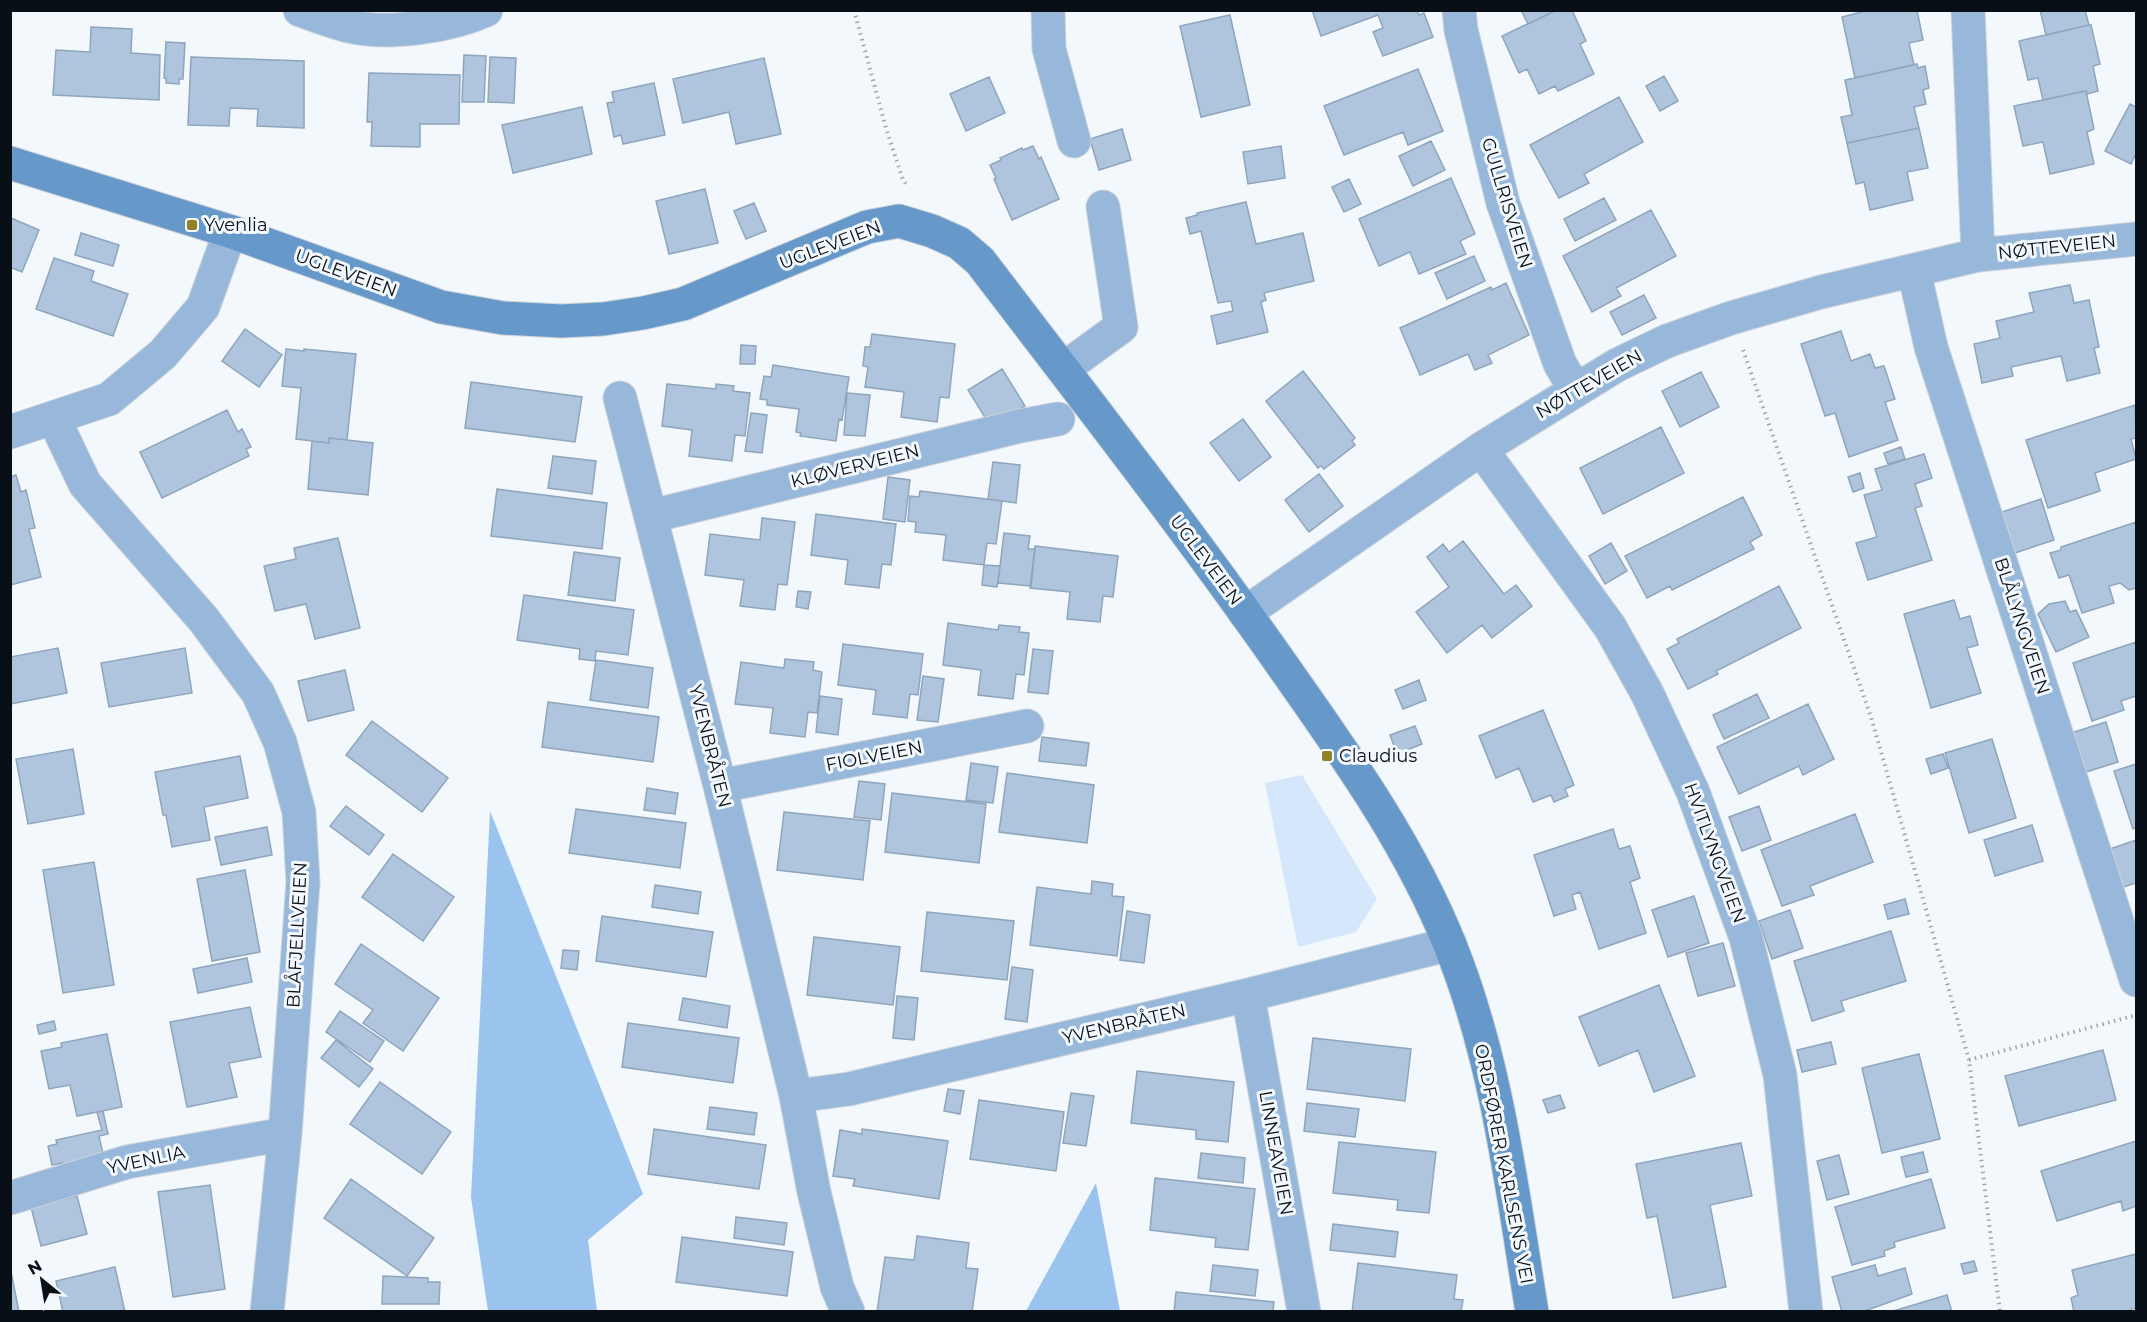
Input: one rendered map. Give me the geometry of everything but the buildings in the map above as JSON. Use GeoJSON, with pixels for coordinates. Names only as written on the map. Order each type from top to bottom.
{"type":"FeatureCollection","features":[{"type":"Feature","properties":{"kind":"street"},"geometry":{"type":"LineString","coordinates":[[300,10],[355,28],[404,30],[452,22],[486,10]]}},
{"type":"Feature","properties":{"kind":"street"},"geometry":{"type":"LineString","coordinates":[[1048,10],[1049,49],[1074,141]]}},
{"type":"Feature","properties":{"kind":"street","name":"GULLRISVEIEN"},"geometry":{"type":"LineString","coordinates":[[1459,10],[1461,30],[1503,203],[1560,364],[1575,389]]}},
{"type":"Feature","properties":{"kind":"street","name":"NØTTEVEIEN"},"geometry":{"type":"LineString","coordinates":[[1968,10],[1978,255]]}},
{"type":"Feature","properties":{"kind":"street","name":"UGLEVEIEN"},"geometry":{"type":"LineString","coordinates":[[10,163],[232,232],[441,307],[503,318],[561,321],[642,314],[683,304],[857,231],[899,221],[944,234],[959,243],[980,261],[1063,369],[1245,613],[1366,785],[1424,887],[1450,944],[1463,982]]}},
{"type":"Feature","properties":{"kind":"street"},"geometry":{"type":"LineString","coordinates":[[1063,369],[1121,327],[1103,207]]}},
{"type":"Feature","properties":{"kind":"street"},"geometry":{"type":"LineString","coordinates":[[10,432],[109,399],[163,354],[203,307],[232,232]]}},
{"type":"Feature","properties":{"kind":"street","name":"NØTTEVEIEN"},"geometry":{"type":"LineString","coordinates":[[1245,613],[1481,449],[1617,364],[1667,341],[1731,318],[1821,292],[1978,255],[2136,239]]}},
{"type":"Feature","properties":{"kind":"street","name":"BLÅLYNGVEIEN"},"geometry":{"type":"LineString","coordinates":[[1914,271],[1931,347],[2136,980]]}},
{"type":"Feature","properties":{"kind":"street","name":"YVENBRÅTEN"},"geometry":{"type":"LineString","coordinates":[[621,398],[796,1096],[814,1192],[837,1287],[848,1311]]}},
{"type":"Feature","properties":{"kind":"street","name":"BLÅFJELLVEIEN"},"geometry":{"type":"LineString","coordinates":[[54,419],[85,484],[204,620],[258,693],[280,742],[299,812],[303,882],[285,1134],[267,1311]]}},
{"type":"Feature","properties":{"kind":"street","name":"KLØVERVEIEN"},"geometry":{"type":"LineString","coordinates":[[652,516],[1020,426],[1058,419]]}},
{"type":"Feature","properties":{"kind":"street","name":"HVITLYNGVEIEN"},"geometry":{"type":"LineString","coordinates":[[1481,449],[1610,627],[1647,693],[1693,792],[1746,938],[1780,1075],[1806,1311]]}},
{"type":"Feature","properties":{"kind":"street","name":"FIOLVEIEN"},"geometry":{"type":"LineString","coordinates":[[720,786],[1027,726]]}},
{"type":"Feature","properties":{"kind":"street","name":"YVENBRÅTEN"},"geometry":{"type":"LineString","coordinates":[[796,1096],[849,1089],[1248,995],[1450,944]]}},
{"type":"Feature","properties":{"kind":"street","name":"ORDFØRER KARLSENS VEI"},"geometry":{"type":"LineString","coordinates":[[1463,982],[1492,1089],[1508,1165],[1532,1311]]}},
{"type":"Feature","properties":{"kind":"street","name":"LINNEAVEIEN"},"geometry":{"type":"LineString","coordinates":[[1248,995],[1304,1311]]}},
{"type":"Feature","properties":{"kind":"street","name":"YVENLIA"},"geometry":{"type":"LineString","coordinates":[[10,1198],[127,1162],[285,1134]]}},
{"type":"Feature","properties":{"kind":"path"},"geometry":{"type":"LineString","coordinates":[[854,10],[886,128],[903,180],[911,192]]}},
{"type":"Feature","properties":{"kind":"path"},"geometry":{"type":"LineString","coordinates":[[1731,318],[1872,717],[1969,1060],[2000,1311]]}},
{"type":"Feature","properties":{"kind":"path"},"geometry":{"type":"LineString","coordinates":[[1969,1060],[2136,1015]]}},
{"type":"Feature","properties":{"kind":"shaded area"},"geometry":{"type":"Polygon","coordinates":[[[1302,775],[1377,899],[1356,932],[1298,947],[1265,783],[1302,775]]]}},
{"type":"Feature","properties":{"kind":"shaded area"},"geometry":{"type":"Polygon","coordinates":[[[490,811],[643,1194],[588,1240],[597,1311],[488,1311],[471,1197],[490,811]]]}},
{"type":"Feature","properties":{"kind":"shaded area"},"geometry":{"type":"Polygon","coordinates":[[[1096,1183],[1120,1311],[1026,1311],[1096,1183]]]}},
{"type":"Feature","properties":{"kind":"place","name":"Yvenlia"},"geometry":{"type":"Point","coordinates":[192,225]}},
{"type":"Feature","properties":{"kind":"place","name":"Claudius"},"geometry":{"type":"Point","coordinates":[1327,756]}}]}
